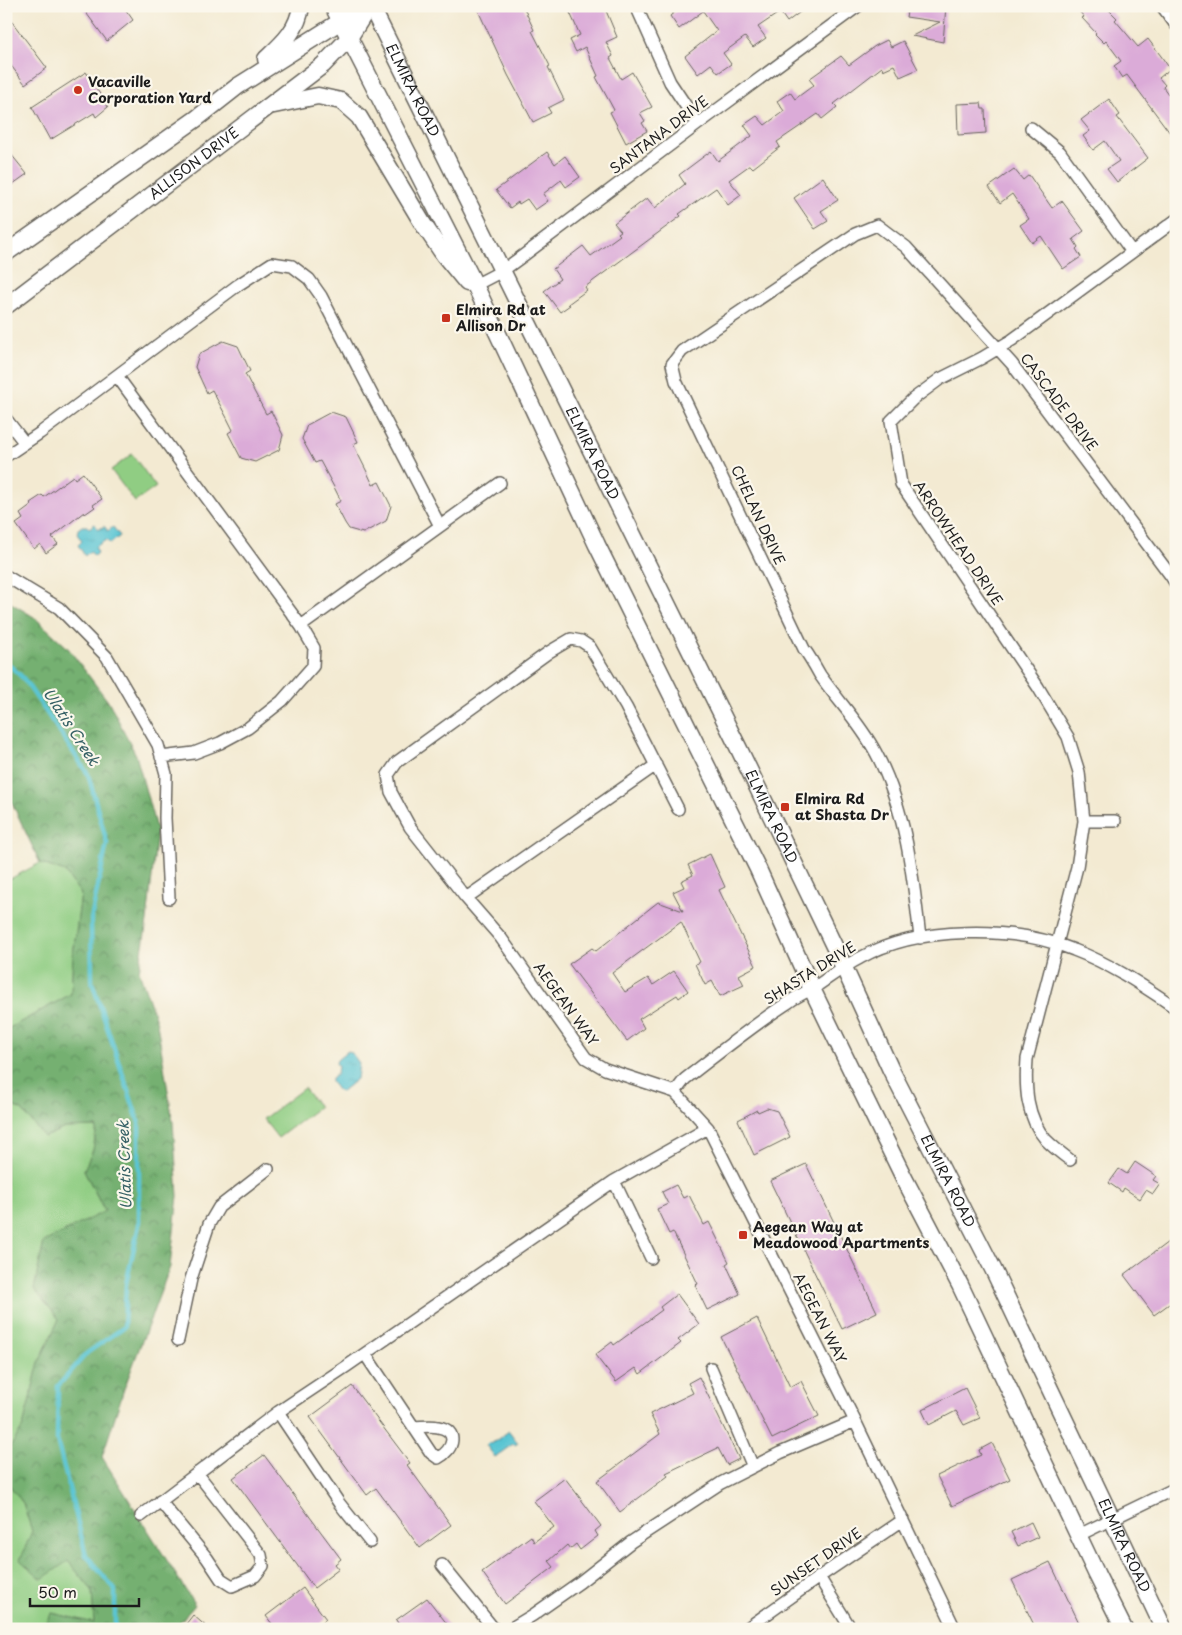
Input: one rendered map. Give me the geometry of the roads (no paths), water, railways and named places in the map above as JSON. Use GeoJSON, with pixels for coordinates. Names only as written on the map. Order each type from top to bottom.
{"type":"FeatureCollection","features":[{"type":"Feature","properties":{"kind":"main road"},"geometry":{"type":"LineString","coordinates":[[6,253],[196,119],[238,86],[283,43],[294,29],[300,17],[301,6]]}},
{"type":"Feature","properties":{"kind":"main road"},"geometry":{"type":"LineString","coordinates":[[334,6],[476,285],[482,303],[597,545],[758,868],[812,988],[904,1178],[960,1285],[1097,1576],[1124,1629]]}},
{"type":"Feature","properties":{"kind":"main road"},"geometry":{"type":"LineString","coordinates":[[238,86],[340,21],[369,6]]}},
{"type":"Feature","properties":{"kind":"main road","name":"ALLISON DRIVE"},"geometry":{"type":"LineString","coordinates":[[6,306],[323,64],[350,38],[369,6]]}},
{"type":"Feature","properties":{"kind":"main road","name":"ELMIRA ROAD"},"geometry":{"type":"LineString","coordinates":[[369,6],[654,574],[892,1070],[937,1162],[993,1269],[1164,1629]]}},
{"type":"Feature","properties":{"kind":"main road"},"geometry":{"type":"LineString","coordinates":[[269,106],[318,96],[341,101],[359,117],[423,224],[444,255],[482,303]]}},
{"type":"Feature","properties":{"kind":"street"},"geometry":{"type":"LineString","coordinates":[[636,6],[670,82],[698,124]]}},
{"type":"Feature","properties":{"kind":"street","name":"SANTANA DRIVE"},"geometry":{"type":"LineString","coordinates":[[476,285],[502,270],[858,6]]}},
{"type":"Feature","properties":{"kind":"street"},"geometry":{"type":"LineString","coordinates":[[1162,6],[1176,25]]}},
{"type":"Feature","properties":{"kind":"street"},"geometry":{"type":"LineString","coordinates":[[1031,128],[1060,152],[1132,252]]}},
{"type":"Feature","properties":{"kind":"street","name":"ARROWHEAD DRIVE"},"geometry":{"type":"LineString","coordinates":[[1070,1160],[1046,1139],[1031,1114],[1026,1086],[1027,1058],[1077,867],[1084,821],[1079,772],[1068,737],[1038,687],[901,484],[891,421],[913,399],[940,379],[998,349],[1176,220]]}},
{"type":"Feature","properties":{"kind":"street","name":"CHELAN DRIVE"},"geometry":{"type":"LineString","coordinates":[[906,247],[877,225],[855,234],[682,351],[672,364],[676,380],[804,649],[820,675],[857,721],[876,752],[889,782],[904,831],[914,884],[920,938]]}},
{"type":"Feature","properties":{"kind":"street","name":"CASCADE DRIVE"},"geometry":{"type":"LineString","coordinates":[[906,247],[1012,364],[1172,576],[1176,584]]}},
{"type":"Feature","properties":{"kind":"street"},"geometry":{"type":"LineString","coordinates":[[7,455],[40,433],[238,285],[272,263],[292,266],[309,280],[321,296],[440,526]]}},
{"type":"Feature","properties":{"kind":"street"},"geometry":{"type":"LineString","coordinates":[[117,376],[301,626],[314,648],[312,666],[282,701],[248,728],[220,743],[194,753],[161,758]]}},
{"type":"Feature","properties":{"kind":"street"},"geometry":{"type":"LineString","coordinates":[[6,419],[24,442]]}},
{"type":"Feature","properties":{"kind":"street"},"geometry":{"type":"LineString","coordinates":[[301,626],[500,483]]}},
{"type":"Feature","properties":{"kind":"street"},"geometry":{"type":"LineString","coordinates":[[6,576],[59,608],[107,657],[158,745],[166,774],[165,818],[169,898]]}},
{"type":"Feature","properties":{"kind":"street","name":"AEGEAN WAY"},"geometry":{"type":"LineString","coordinates":[[678,809],[626,707],[590,647],[581,641],[570,639],[549,652],[397,762],[388,774],[390,792],[410,827],[466,898],[501,938],[586,1058],[605,1069],[675,1092],[708,1128],[855,1421],[955,1629]]}},
{"type":"Feature","properties":{"kind":"street"},"geometry":{"type":"LineString","coordinates":[[466,898],[656,766]]}},
{"type":"Feature","properties":{"kind":"street"},"geometry":{"type":"LineString","coordinates":[[1084,821],[1114,821]]}},
{"type":"Feature","properties":{"kind":"street","name":"SHASTA DRIVE"},"geometry":{"type":"LineString","coordinates":[[675,1092],[686,1079],[786,1004],[860,957],[904,941],[920,938],[956,933],[983,933],[1015,935],[1057,944],[1101,961],[1176,1008]]}},
{"type":"Feature","properties":{"kind":"street"},"geometry":{"type":"LineString","coordinates":[[141,1516],[278,1412],[614,1182],[708,1128]]}},
{"type":"Feature","properties":{"kind":"street"},"geometry":{"type":"LineString","coordinates":[[178,1340],[191,1279],[209,1224],[220,1207],[268,1169]]}},
{"type":"Feature","properties":{"kind":"street"},"geometry":{"type":"LineString","coordinates":[[614,1182],[651,1258]]}},
{"type":"Feature","properties":{"kind":"street"},"geometry":{"type":"LineString","coordinates":[[365,1354],[414,1427]]}},
{"type":"Feature","properties":{"kind":"street"},"geometry":{"type":"LineString","coordinates":[[710,1368],[735,1421],[753,1467]]}},
{"type":"Feature","properties":{"kind":"street"},"geometry":{"type":"LineString","coordinates":[[278,1412],[339,1503],[370,1542]]}},
{"type":"Feature","properties":{"kind":"street"},"geometry":{"type":"LineString","coordinates":[[510,1629],[580,1582],[631,1542],[721,1484],[780,1453],[855,1421]]}},
{"type":"Feature","properties":{"kind":"street"},"geometry":{"type":"LineString","coordinates":[[160,1501],[207,1558],[221,1579],[232,1586],[255,1576],[263,1566],[261,1555],[197,1473]]}},
{"type":"Feature","properties":{"kind":"street"},"geometry":{"type":"LineString","coordinates":[[1079,1535],[1176,1488]]}},
{"type":"Feature","properties":{"kind":"street","name":"SUNSET DRIVE"},"geometry":{"type":"LineString","coordinates":[[746,1629],[819,1576],[903,1520]]}},
{"type":"Feature","properties":{"kind":"street"},"geometry":{"type":"LineString","coordinates":[[442,1565],[494,1629]]}},
{"type":"Feature","properties":{"kind":"street"},"geometry":{"type":"LineString","coordinates":[[819,1576],[851,1629]]}},
{"type":"Feature","properties":{"kind":"water"},"geometry":{"type":"Polygon","coordinates":[[[95,524],[98,530],[104,526],[108,531],[113,527],[120,536],[110,544],[106,540],[95,547],[98,552],[94,556],[90,551],[85,556],[78,545],[82,541],[77,534],[78,529],[82,526],[89,528],[95,524]]]}},
{"type":"Feature","properties":{"kind":"water"},"geometry":{"type":"Polygon","coordinates":[[[348,1051],[351,1052],[359,1063],[357,1079],[341,1092],[331,1082],[331,1079],[337,1074],[337,1060],[348,1051]]]}},
{"type":"Feature","properties":{"kind":"water"},"geometry":{"type":"Polygon","coordinates":[[[509,1431],[518,1443],[513,1444],[495,1457],[486,1445],[489,1442],[491,1444],[509,1431]]]}},
{"type":"Feature","properties":{"kind":"waterway","name":"Ulatis Creek"},"geometry":{"type":"LineString","coordinates":[[6,662],[23,678],[88,774],[107,843],[91,919],[92,982],[139,1123],[139,1225],[126,1284],[124,1327],[87,1353],[58,1386],[57,1440],[86,1555],[115,1590],[115,1624],[113,1629]]}},
{"type":"Feature","properties":{"kind":"place","name":"Vacaville Corporation Yard"},"geometry":{"type":"Point","coordinates":[78,90]}},
{"type":"Feature","properties":{"kind":"place","name":"Elmira Rd at Allison Dr"},"geometry":{"type":"Point","coordinates":[446,318]}},
{"type":"Feature","properties":{"kind":"place","name":"Elmira Rd at Shasta Dr"},"geometry":{"type":"Point","coordinates":[785,807]}},
{"type":"Feature","properties":{"kind":"place","name":"Aegean Way at Meadowood Apartments"},"geometry":{"type":"Point","coordinates":[743,1235]}}]}
